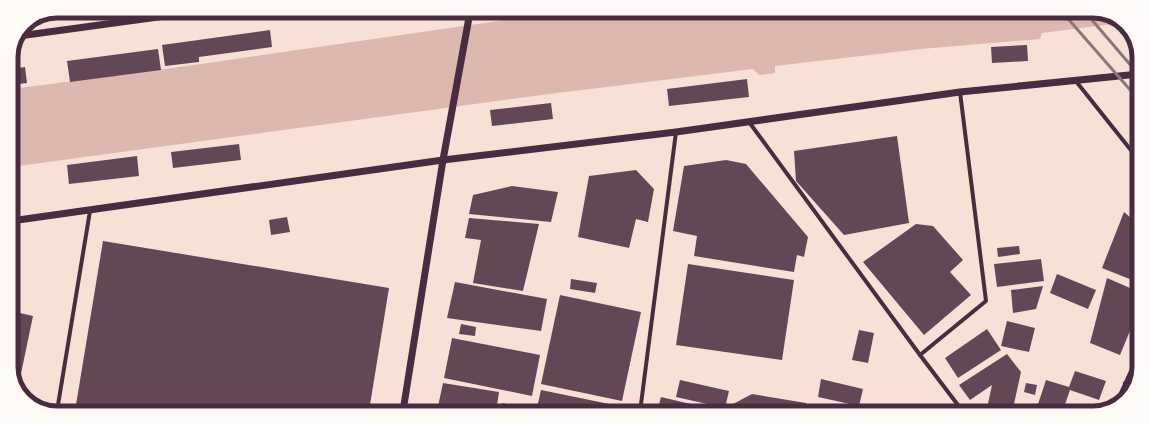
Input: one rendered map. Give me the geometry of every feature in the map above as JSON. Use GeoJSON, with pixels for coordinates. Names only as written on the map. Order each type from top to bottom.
{"type":"FeatureCollection","features":[{"type":"Feature","properties":{"kind":"street"},"geometry":{"type":"LineString","coordinates":[[25,35],[134,18]]}},
{"type":"Feature","properties":{"kind":"street"},"geometry":{"type":"LineString","coordinates":[[404,406],[442,160],[469,18]]}},
{"type":"Feature","properties":{"kind":"street"},"geometry":{"type":"LineString","coordinates":[[18,220],[442,160],[676,132],[960,92],[1074,79],[1132,75]]}},
{"type":"Feature","properties":{"kind":"street"},"geometry":{"type":"LineString","coordinates":[[1074,79],[1132,152]]}},
{"type":"Feature","properties":{"kind":"street"},"geometry":{"type":"LineString","coordinates":[[920,355],[986,301],[960,92]]}},
{"type":"Feature","properties":{"kind":"street"},"geometry":{"type":"LineString","coordinates":[[749,122],[959,406]]}},
{"type":"Feature","properties":{"kind":"street"},"geometry":{"type":"LineString","coordinates":[[641,406],[676,132]]}},
{"type":"Feature","properties":{"kind":"street"},"geometry":{"type":"LineString","coordinates":[[58,406],[90,211]]}},
{"type":"Feature","properties":{"kind":"street"},"geometry":{"type":"LineString","coordinates":[[1120,395],[1132,368]]}},
{"type":"Feature","properties":{"kind":"shaded area"},"geometry":{"type":"Polygon","coordinates":[[[519,18],[1093,18],[1106,20],[1114,24],[1042,33],[1040,39],[921,49],[775,66],[775,73],[759,75],[753,69],[549,94],[18,166],[18,88],[152,71],[519,18]]]}},
{"type":"Feature","properties":{"kind":"building"},"geometry":{"type":"Polygon","coordinates":[[[270,30],[272,47],[199,57],[199,62],[165,66],[162,45],[270,30]]]}},
{"type":"Feature","properties":{"kind":"building"},"geometry":{"type":"Polygon","coordinates":[[[1027,45],[1028,61],[992,63],[991,47],[1027,45]]]}},
{"type":"Feature","properties":{"kind":"building"},"geometry":{"type":"Polygon","coordinates":[[[158,49],[161,70],[70,82],[67,61],[158,49]]]}},
{"type":"Feature","properties":{"kind":"building"},"geometry":{"type":"Polygon","coordinates":[[[25,67],[27,83],[18,84],[18,68],[25,67]]]}},
{"type":"Feature","properties":{"kind":"building"},"geometry":{"type":"Polygon","coordinates":[[[747,79],[749,97],[669,106],[667,89],[747,79]]]}},
{"type":"Feature","properties":{"kind":"building"},"geometry":{"type":"Polygon","coordinates":[[[551,103],[553,119],[492,126],[490,110],[551,103]]]}},
{"type":"Feature","properties":{"kind":"building"},"geometry":{"type":"Polygon","coordinates":[[[897,136],[909,223],[844,235],[796,181],[794,151],[897,136]]]}},
{"type":"Feature","properties":{"kind":"building"},"geometry":{"type":"Polygon","coordinates":[[[239,144],[241,160],[173,168],[171,152],[239,144]]]}},
{"type":"Feature","properties":{"kind":"building"},"geometry":{"type":"Polygon","coordinates":[[[137,156],[139,176],[69,184],[67,165],[137,156]]]}},
{"type":"Feature","properties":{"kind":"building"},"geometry":{"type":"Polygon","coordinates":[[[726,160],[746,164],[808,237],[804,257],[797,255],[794,272],[694,256],[697,236],[673,231],[684,166],[726,160]]]}},
{"type":"Feature","properties":{"kind":"building"},"geometry":{"type":"Polygon","coordinates":[[[636,170],[654,189],[648,222],[636,219],[629,248],[578,237],[589,176],[636,170]]]}},
{"type":"Feature","properties":{"kind":"building"},"geometry":{"type":"Polygon","coordinates":[[[512,186],[558,192],[551,222],[469,214],[473,195],[512,186]]]}},
{"type":"Feature","properties":{"kind":"building"},"geometry":{"type":"Polygon","coordinates":[[[1124,212],[1132,219],[1132,280],[1102,268],[1124,212]]]}},
{"type":"Feature","properties":{"kind":"building"},"geometry":{"type":"Polygon","coordinates":[[[287,217],[290,232],[271,235],[269,220],[287,217]]]}},
{"type":"Feature","properties":{"kind":"building"},"geometry":{"type":"Polygon","coordinates":[[[469,218],[539,224],[523,291],[473,283],[481,240],[465,238],[469,218]]]}},
{"type":"Feature","properties":{"kind":"building"},"geometry":{"type":"Polygon","coordinates":[[[916,224],[933,226],[963,260],[950,272],[971,295],[924,335],[863,262],[916,224]]]}},
{"type":"Feature","properties":{"kind":"building"},"geometry":{"type":"Polygon","coordinates":[[[103,241],[389,288],[370,406],[76,406],[103,241]]]}},
{"type":"Feature","properties":{"kind":"building"},"geometry":{"type":"Polygon","coordinates":[[[1019,246],[1020,254],[998,257],[997,248],[1019,246]]]}},
{"type":"Feature","properties":{"kind":"building"},"geometry":{"type":"Polygon","coordinates":[[[1041,259],[1044,281],[997,287],[994,264],[1041,259]]]}},
{"type":"Feature","properties":{"kind":"building"},"geometry":{"type":"Polygon","coordinates":[[[688,264],[794,280],[782,360],[676,345],[688,264]]]}},
{"type":"Feature","properties":{"kind":"building"},"geometry":{"type":"Polygon","coordinates":[[[1057,274],[1096,290],[1088,309],[1050,293],[1057,274]]]}},
{"type":"Feature","properties":{"kind":"building"},"geometry":{"type":"Polygon","coordinates":[[[1107,278],[1132,289],[1132,326],[1120,355],[1090,343],[1107,278]]]}},
{"type":"Feature","properties":{"kind":"building"},"geometry":{"type":"Polygon","coordinates":[[[571,279],[597,283],[595,293],[570,289],[571,279]]]}},
{"type":"Feature","properties":{"kind":"building"},"geometry":{"type":"Polygon","coordinates":[[[455,282],[547,299],[541,331],[447,318],[455,282]]]}},
{"type":"Feature","properties":{"kind":"building"},"geometry":{"type":"Polygon","coordinates":[[[1043,286],[1036,309],[1013,313],[1011,290],[1043,286]]]}},
{"type":"Feature","properties":{"kind":"building"},"geometry":{"type":"Polygon","coordinates":[[[560,295],[641,312],[622,401],[541,384],[560,295]]]}},
{"type":"Feature","properties":{"kind":"building"},"geometry":{"type":"Polygon","coordinates":[[[18,313],[33,316],[20,379],[18,370],[18,313]]]}},
{"type":"Feature","properties":{"kind":"building"},"geometry":{"type":"Polygon","coordinates":[[[1007,321],[1035,328],[1029,352],[1001,346],[1007,321]]]}},
{"type":"Feature","properties":{"kind":"building"},"geometry":{"type":"Polygon","coordinates":[[[461,324],[476,327],[475,336],[459,334],[461,324]]]}},
{"type":"Feature","properties":{"kind":"building"},"geometry":{"type":"Polygon","coordinates":[[[987,329],[1001,350],[958,378],[945,358],[987,329]]]}},
{"type":"Feature","properties":{"kind":"building"},"geometry":{"type":"Polygon","coordinates":[[[859,330],[874,333],[868,363],[852,360],[859,330]]]}},
{"type":"Feature","properties":{"kind":"building"},"geometry":{"type":"Polygon","coordinates":[[[452,338],[540,355],[532,396],[444,378],[452,338]]]}},
{"type":"Feature","properties":{"kind":"building"},"geometry":{"type":"Polygon","coordinates":[[[1007,354],[1021,372],[1014,406],[988,406],[992,385],[970,400],[959,385],[1007,354]]]}},
{"type":"Feature","properties":{"kind":"building"},"geometry":{"type":"Polygon","coordinates":[[[1075,371],[1106,381],[1099,400],[1070,390],[1064,406],[1037,406],[1046,380],[1069,387],[1075,371]]]}},
{"type":"Feature","properties":{"kind":"building"},"geometry":{"type":"Polygon","coordinates":[[[821,379],[863,389],[859,406],[818,397],[821,379]]]}},
{"type":"Feature","properties":{"kind":"building"},"geometry":{"type":"Polygon","coordinates":[[[680,380],[729,391],[725,406],[716,406],[676,397],[680,380]]]}},
{"type":"Feature","properties":{"kind":"building"},"geometry":{"type":"Polygon","coordinates":[[[443,383],[499,392],[497,406],[438,406],[443,383]]]}},
{"type":"Feature","properties":{"kind":"building"},"geometry":{"type":"Polygon","coordinates":[[[1026,383],[1037,385],[1035,395],[1024,392],[1026,383]]]}},
{"type":"Feature","properties":{"kind":"building"},"geometry":{"type":"Polygon","coordinates":[[[541,390],[619,406],[537,406],[541,390]]]}},
{"type":"Feature","properties":{"kind":"building"},"geometry":{"type":"Polygon","coordinates":[[[752,394],[806,403],[808,406],[732,406],[733,404],[752,394]]]}},
{"type":"Feature","properties":{"kind":"building"},"geometry":{"type":"Polygon","coordinates":[[[661,397],[699,406],[659,406],[661,397]]]}},
{"type":"Feature","properties":{"kind":"building"},"geometry":{"type":"Polygon","coordinates":[[[502,403],[515,406],[501,406],[502,403]]]}},
{"type":"Feature","properties":{"kind":"railway"},"geometry":{"type":"LineString","coordinates":[[1067,18],[1132,92]]}},
{"type":"Feature","properties":{"kind":"railway"},"geometry":{"type":"LineString","coordinates":[[1090,18],[1132,67]]}}]}
